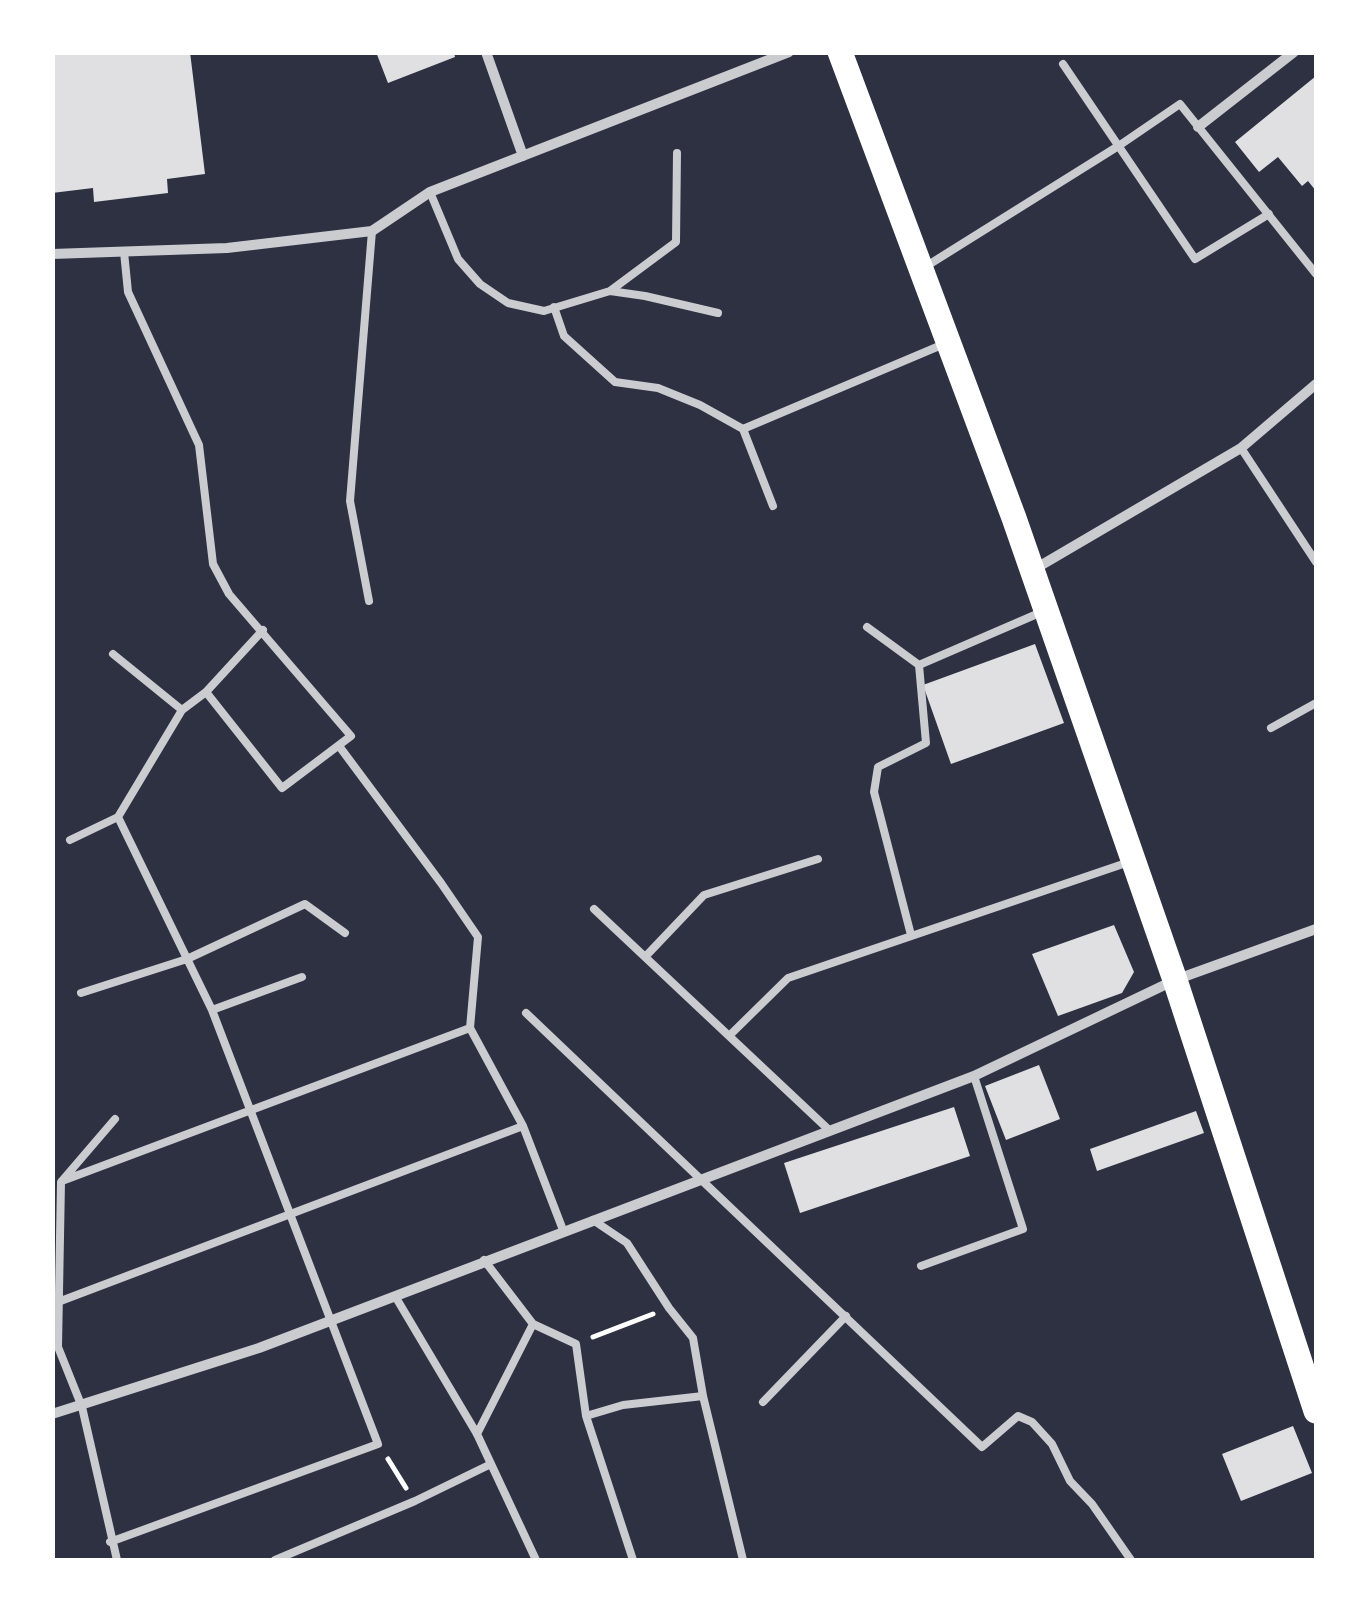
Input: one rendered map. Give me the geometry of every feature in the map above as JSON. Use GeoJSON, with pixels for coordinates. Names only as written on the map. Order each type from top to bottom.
{"type":"FeatureCollection","features":[{"type":"Feature","properties":{"kind":"main road"},"geometry":{"type":"LineString","coordinates":[[840,52],[1032,570],[1175,980],[1316,1412]]}},
{"type":"Feature","properties":{"kind":"street"},"geometry":{"type":"LineString","coordinates":[[52,254],[227,248],[372,231],[430,192],[789,52]]}},
{"type":"Feature","properties":{"kind":"street"},"geometry":{"type":"LineString","coordinates":[[1198,127],[1294,52]]}},
{"type":"Feature","properties":{"kind":"street"},"geometry":{"type":"LineString","coordinates":[[487,53],[523,156]]}},
{"type":"Feature","properties":{"kind":"street"},"geometry":{"type":"LineString","coordinates":[[1032,570],[1241,448],[1316,384]]}},
{"type":"Feature","properties":{"kind":"street"},"geometry":{"type":"LineString","coordinates":[[52,1414],[331,1320],[974,1076],[1175,980],[1316,929]]}},
{"type":"Feature","properties":{"kind":"lane"},"geometry":{"type":"LineString","coordinates":[[1064,64],[1195,259],[1269,214]]}},
{"type":"Feature","properties":{"kind":"lane"},"geometry":{"type":"LineString","coordinates":[[921,269],[1180,104],[1316,274]]}},
{"type":"Feature","properties":{"kind":"lane"},"geometry":{"type":"LineString","coordinates":[[610,292],[676,242],[678,153]]}},
{"type":"Feature","properties":{"kind":"lane"},"geometry":{"type":"LineString","coordinates":[[430,192],[458,259],[480,284],[508,303],[544,311],[610,292],[718,313]]}},
{"type":"Feature","properties":{"kind":"lane"},"geometry":{"type":"LineString","coordinates":[[369,601],[350,501],[372,231]]}},
{"type":"Feature","properties":{"kind":"lane"},"geometry":{"type":"LineString","coordinates":[[124,252],[128,292],[199,445],[213,564],[230,594],[351,736],[282,788],[206,692]]}},
{"type":"Feature","properties":{"kind":"lane"},"geometry":{"type":"LineString","coordinates":[[554,307],[564,336],[614,382],[658,388],[743,429],[773,506]]}},
{"type":"Feature","properties":{"kind":"lane"},"geometry":{"type":"LineString","coordinates":[[743,429],[948,342]]}},
{"type":"Feature","properties":{"kind":"lane"},"geometry":{"type":"LineString","coordinates":[[1241,448],[1316,562]]}},
{"type":"Feature","properties":{"kind":"lane"},"geometry":{"type":"LineString","coordinates":[[920,665],[1046,610]]}},
{"type":"Feature","properties":{"kind":"lane"},"geometry":{"type":"LineString","coordinates":[[867,628],[920,665]]}},
{"type":"Feature","properties":{"kind":"lane"},"geometry":{"type":"LineString","coordinates":[[70,840],[118,817],[182,710],[206,692],[263,630]]}},
{"type":"Feature","properties":{"kind":"lane"},"geometry":{"type":"LineString","coordinates":[[112,654],[182,710]]}},
{"type":"Feature","properties":{"kind":"lane"},"geometry":{"type":"LineString","coordinates":[[912,935],[874,792],[878,768],[926,743],[920,665]]}},
{"type":"Feature","properties":{"kind":"lane"},"geometry":{"type":"LineString","coordinates":[[1272,728],[1316,703]]}},
{"type":"Feature","properties":{"kind":"lane"},"geometry":{"type":"LineString","coordinates":[[339,746],[478,938],[470,1028],[523,1126],[563,1230]]}},
{"type":"Feature","properties":{"kind":"lane"},"geometry":{"type":"LineString","coordinates":[[110,1542],[378,1444],[212,1010],[118,817]]}},
{"type":"Feature","properties":{"kind":"lane"},"geometry":{"type":"LineString","coordinates":[[644,957],[704,896],[818,859]]}},
{"type":"Feature","properties":{"kind":"lane"},"geometry":{"type":"LineString","coordinates":[[729,1036],[788,978],[1133,860]]}},
{"type":"Feature","properties":{"kind":"lane"},"geometry":{"type":"LineString","coordinates":[[81,994],[187,959],[305,904],[345,932]]}},
{"type":"Feature","properties":{"kind":"lane"},"geometry":{"type":"LineString","coordinates":[[594,909],[829,1130]]}},
{"type":"Feature","properties":{"kind":"lane"},"geometry":{"type":"LineString","coordinates":[[212,1010],[302,978]]}},
{"type":"Feature","properties":{"kind":"lane"},"geometry":{"type":"LineString","coordinates":[[526,1013],[982,1447],[1018,1416],[1032,1422],[1052,1444],[1070,1481],[1092,1504],[1131,1560]]}},
{"type":"Feature","properties":{"kind":"lane"},"geometry":{"type":"LineString","coordinates":[[62,1182],[470,1028]]}},
{"type":"Feature","properties":{"kind":"lane"},"geometry":{"type":"LineString","coordinates":[[921,1266],[1023,1229],[974,1076]]}},
{"type":"Feature","properties":{"kind":"lane"},"geometry":{"type":"LineString","coordinates":[[115,1119],[62,1182],[58,1347],[82,1407],[117,1560]]}},
{"type":"Feature","properties":{"kind":"lane"},"geometry":{"type":"LineString","coordinates":[[58,1302],[523,1126]]}},
{"type":"Feature","properties":{"kind":"lane"},"geometry":{"type":"LineString","coordinates":[[592,1219],[627,1243],[669,1308],[694,1338],[703,1396],[743,1560]]}},
{"type":"Feature","properties":{"kind":"lane"},"geometry":{"type":"LineString","coordinates":[[484,1260],[532,1324],[576,1344],[586,1416],[633,1560]]}},
{"type":"Feature","properties":{"kind":"lane"},"geometry":{"type":"LineString","coordinates":[[394,1295],[477,1434],[536,1560]]}},
{"type":"Feature","properties":{"kind":"lane"},"geometry":{"type":"LineString","coordinates":[[763,1402],[846,1316]]}},
{"type":"Feature","properties":{"kind":"lane"},"geometry":{"type":"LineString","coordinates":[[477,1434],[532,1324]]}},
{"type":"Feature","properties":{"kind":"lane"},"geometry":{"type":"LineString","coordinates":[[586,1416],[623,1405],[703,1396]]}},
{"type":"Feature","properties":{"kind":"lane"},"geometry":{"type":"LineString","coordinates":[[275,1560],[491,1464]]}},
{"type":"Feature","properties":{"kind":"path"},"geometry":{"type":"LineString","coordinates":[[576,1344],[669,1308]]}},
{"type":"Feature","properties":{"kind":"path"},"geometry":{"type":"LineString","coordinates":[[378,1444],[415,1501]]}},
{"type":"Feature","properties":{"kind":"building"},"geometry":{"type":"Polygon","coordinates":[[[52,52],[190,52],[205,174],[167,179],[168,193],[94,202],[93,188],[52,193],[52,52]]]}},
{"type":"Feature","properties":{"kind":"building"},"geometry":{"type":"Polygon","coordinates":[[[376,52],[454,52],[455,57],[388,83],[376,52]]]}},
{"type":"Feature","properties":{"kind":"building"},"geometry":{"type":"Polygon","coordinates":[[[1316,76],[1316,191],[1308,181],[1302,186],[1278,157],[1259,172],[1235,142],[1316,76]]]}},
{"type":"Feature","properties":{"kind":"building"},"geometry":{"type":"Polygon","coordinates":[[[1035,644],[1064,723],[951,764],[923,685],[1035,644]]]}},
{"type":"Feature","properties":{"kind":"building"},"geometry":{"type":"Polygon","coordinates":[[[1114,925],[1134,972],[1122,993],[1058,1016],[1032,954],[1114,925]]]}},
{"type":"Feature","properties":{"kind":"building"},"geometry":{"type":"Polygon","coordinates":[[[1039,1065],[1060,1119],[1006,1140],[985,1086],[1039,1065]]]}},
{"type":"Feature","properties":{"kind":"building"},"geometry":{"type":"Polygon","coordinates":[[[954,1107],[970,1156],[800,1213],[784,1163],[954,1107]]]}},
{"type":"Feature","properties":{"kind":"building"},"geometry":{"type":"Polygon","coordinates":[[[1196,1111],[1204,1133],[1097,1171],[1090,1149],[1196,1111]]]}},
{"type":"Feature","properties":{"kind":"building"},"geometry":{"type":"Polygon","coordinates":[[[1293,1426],[1312,1473],[1241,1501],[1222,1454],[1293,1426]]]}}]}
